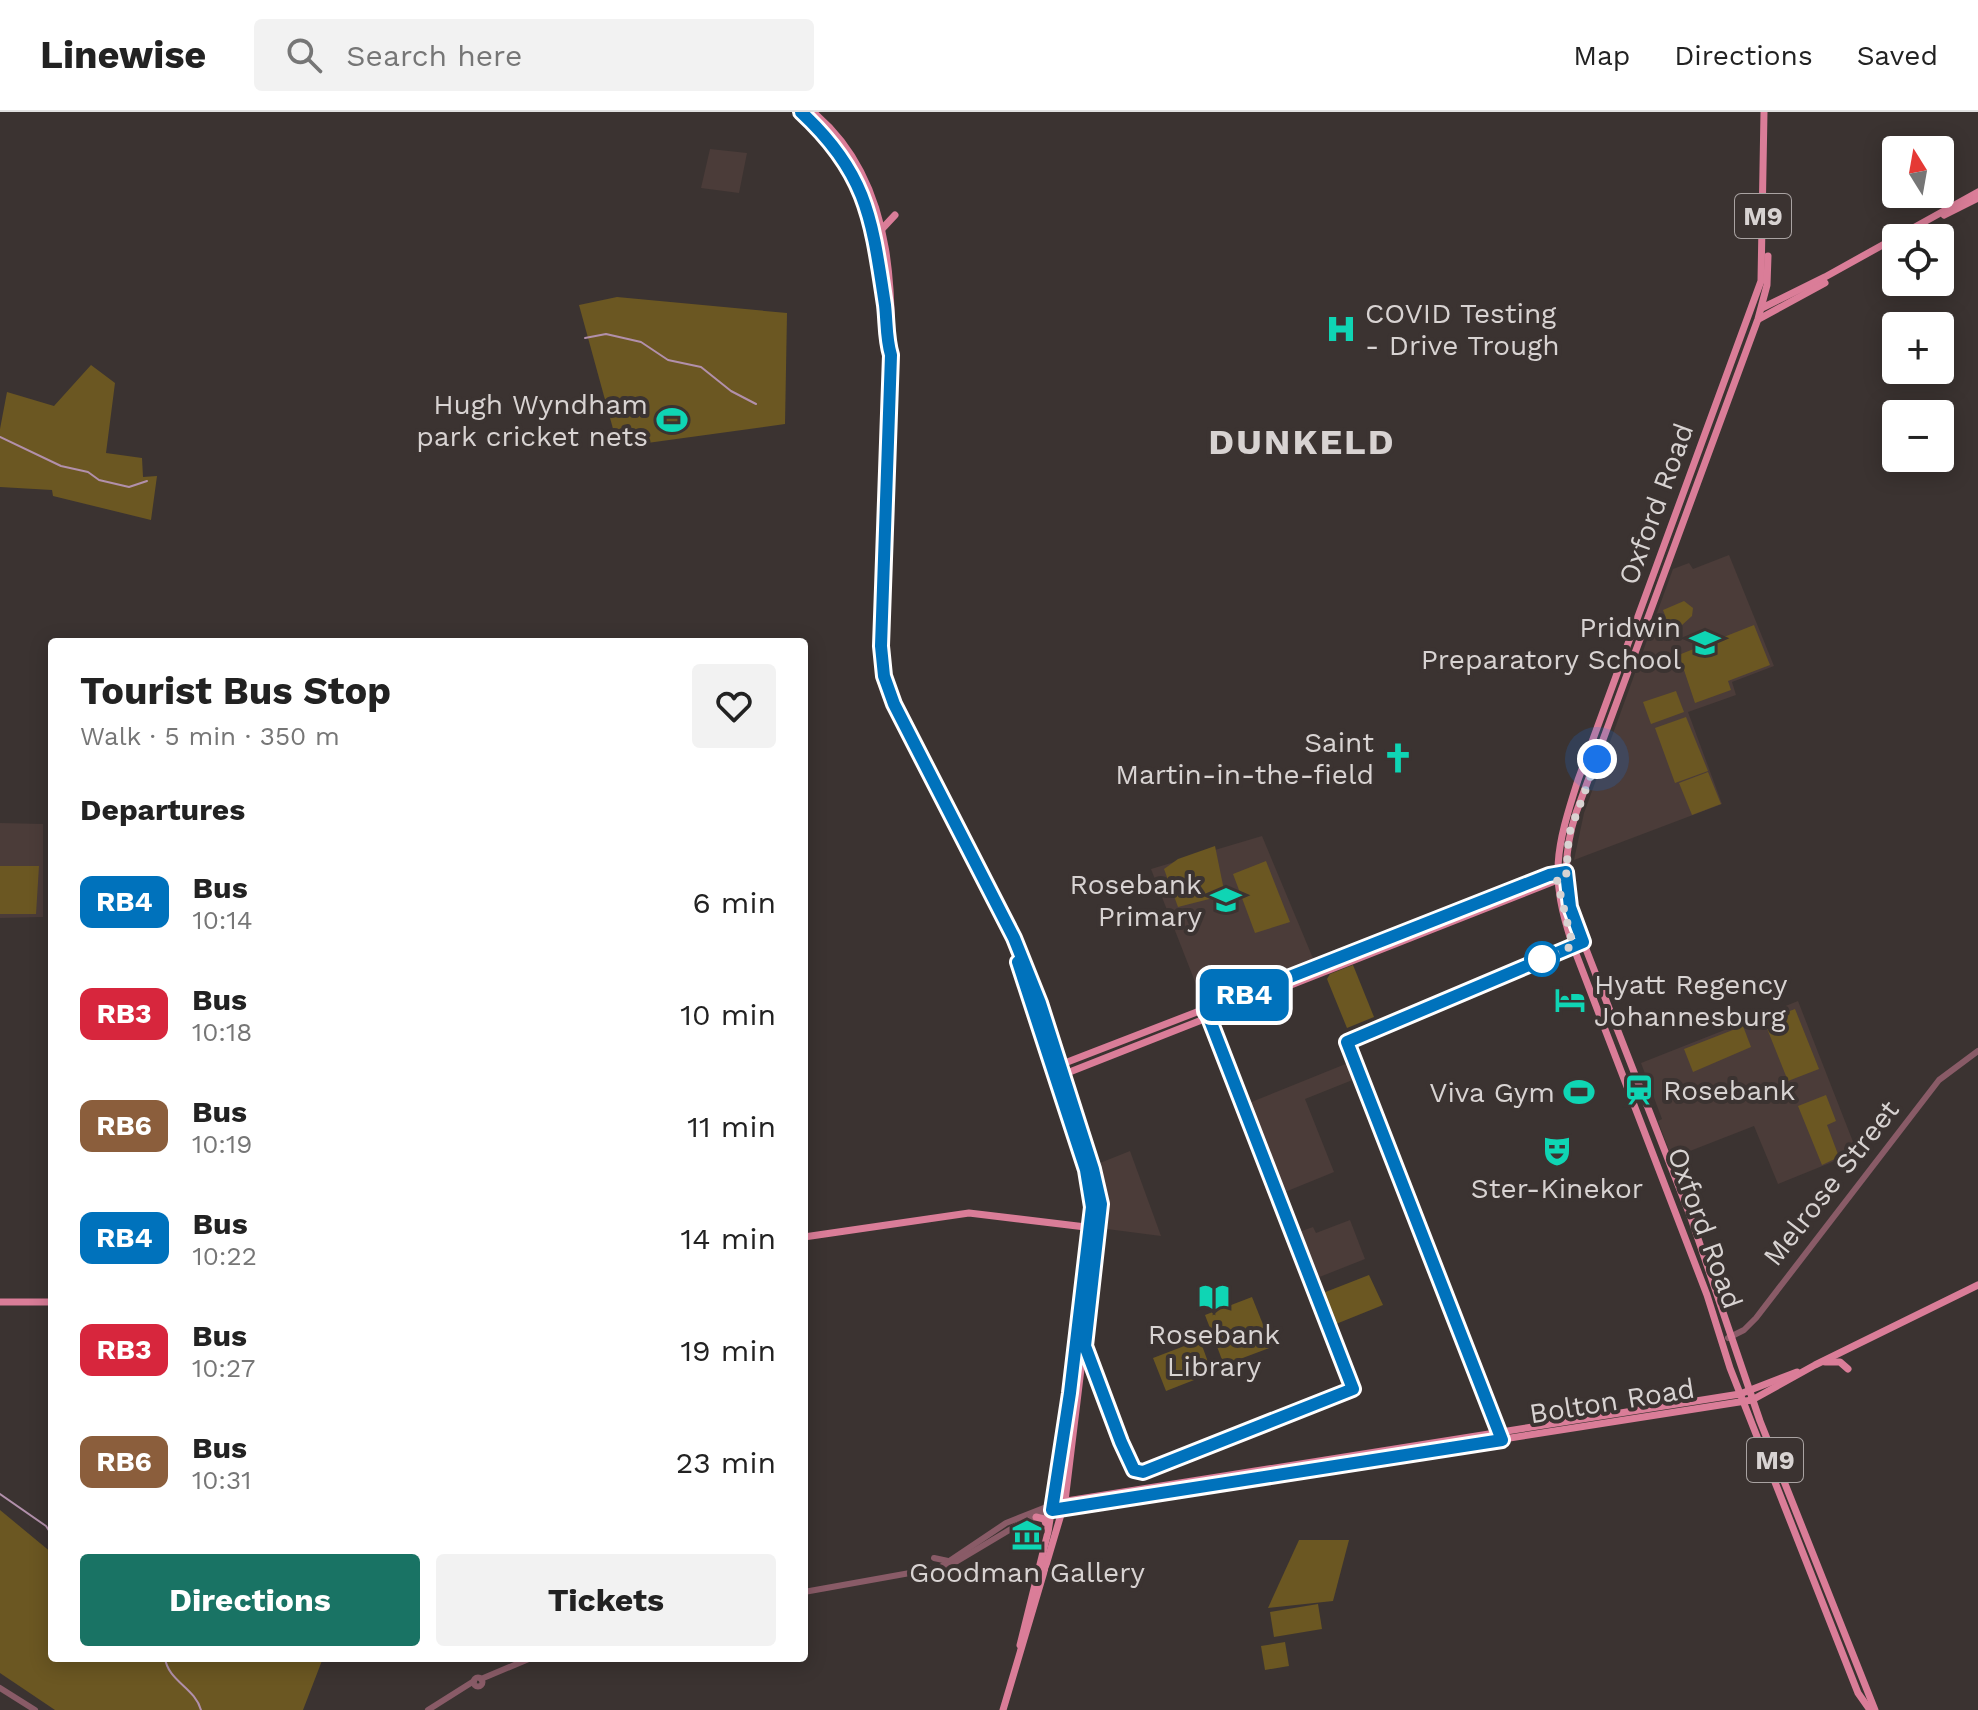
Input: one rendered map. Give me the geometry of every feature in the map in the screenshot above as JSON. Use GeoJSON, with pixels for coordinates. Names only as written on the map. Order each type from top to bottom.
{"type":"FeatureCollection","features":[{"type":"Feature","properties":{"kind":"main road"},"geometry":{"type":"LineString","coordinates":[[801,112],[838,151],[864,197],[873,228],[891,355]]}},
{"type":"Feature","properties":{"kind":"main road"},"geometry":{"type":"LineString","coordinates":[[813,112],[842,142],[872,195],[881,230],[893,314],[881,646],[884,676],[925,768],[1014,938],[1040,1003],[1058,1076],[1093,1169],[1101,1204],[1053,1507],[1020,1652]]}},
{"type":"Feature","properties":{"kind":"main road","name":"Oxford Road"},"geometry":{"type":"LineString","coordinates":[[1766,112],[1766,292],[1578,780],[1562,829],[1556,876],[1573,946],[1703,1282],[1721,1340],[1872,1710]]}},
{"type":"Feature","properties":{"kind":"main road","name":"Oxford Road"},"geometry":{"type":"LineString","coordinates":[[1698,470],[1763,267],[1766,112]]}},
{"type":"Feature","properties":{"kind":"main road"},"geometry":{"type":"LineString","coordinates":[[1748,318],[1761,308],[1778,302],[1978,192]]}},
{"type":"Feature","properties":{"kind":"main road"},"geometry":{"type":"LineString","coordinates":[[1929,224],[1978,198]]}},
{"type":"Feature","properties":{"kind":"main road"},"geometry":{"type":"LineString","coordinates":[[881,230],[895,215]]}},
{"type":"Feature","properties":{"kind":"main road"},"geometry":{"type":"LineString","coordinates":[[1758,319],[1882,249]]}},
{"type":"Feature","properties":{"kind":"main road"},"geometry":{"type":"LineString","coordinates":[[1766,292],[1771,300],[1778,302]]}},
{"type":"Feature","properties":{"kind":"main road","name":"Oxford Road"},"geometry":{"type":"LineString","coordinates":[[1648,603],[1621,692],[1569,834],[1566,875],[1575,921],[1719,1294],[1746,1397]]}},
{"type":"Feature","properties":{"kind":"main road"},"geometry":{"type":"LineString","coordinates":[[1612,688],[1621,692]]}},
{"type":"Feature","properties":{"kind":"main road"},"geometry":{"type":"LineString","coordinates":[[1578,780],[1588,784]]}},
{"type":"Feature","properties":{"kind":"main road"},"geometry":{"type":"LineString","coordinates":[[1055,1066],[1556,876],[1566,875]]}},
{"type":"Feature","properties":{"kind":"main road"},"geometry":{"type":"LineString","coordinates":[[1058,1076],[1556,876]]}},
{"type":"Feature","properties":{"kind":"main road"},"geometry":{"type":"LineString","coordinates":[[808,1236],[969,1213],[1095,1228]]}},
{"type":"Feature","properties":{"kind":"main road"},"geometry":{"type":"LineString","coordinates":[[1003,1710],[1064,1505],[1095,1228]]}},
{"type":"Feature","properties":{"kind":"main road"},"geometry":{"type":"LineString","coordinates":[[1746,1397],[1978,1285]]}},
{"type":"Feature","properties":{"kind":"main road"},"geometry":{"type":"LineString","coordinates":[[0,1302],[48,1302]]}},
{"type":"Feature","properties":{"kind":"main road"},"geometry":{"type":"LineString","coordinates":[[1815,1365],[1837,1362],[1848,1369]]}},
{"type":"Feature","properties":{"kind":"main road"},"geometry":{"type":"LineString","coordinates":[[1739,1363],[1755,1386],[1774,1382]]}},
{"type":"Feature","properties":{"kind":"main road"},"geometry":{"type":"LineString","coordinates":[[1746,1397],[1783,1385],[1803,1371]]}},
{"type":"Feature","properties":{"kind":"main road","name":"Bolton Road"},"geometry":{"type":"LineString","coordinates":[[1064,1505],[1079,1498],[1746,1397]]}},
{"type":"Feature","properties":{"kind":"main road","name":"Bolton Road"},"geometry":{"type":"LineString","coordinates":[[1053,1507],[1746,1397]]}},
{"type":"Feature","properties":{"kind":"main road"},"geometry":{"type":"LineString","coordinates":[[1067,1481],[1071,1494],[1079,1498]]}},
{"type":"Feature","properties":{"kind":"main road"},"geometry":{"type":"LineString","coordinates":[[1036,1517],[1044,1519],[1048,1532]]}},
{"type":"Feature","properties":{"kind":"street","name":"Melrose Street"},"geometry":{"type":"LineString","coordinates":[[1721,1340],[1744,1330],[1756,1318],[1939,1080],[1978,1051]]}},
{"type":"Feature","properties":{"kind":"street"},"geometry":{"type":"LineString","coordinates":[[808,1591],[956,1563],[1053,1507]]}},
{"type":"Feature","properties":{"kind":"street"},"geometry":{"type":"LineString","coordinates":[[939,1568],[1019,1516],[1053,1507]]}},
{"type":"Feature","properties":{"kind":"street"},"geometry":{"type":"LineString","coordinates":[[968,1566],[977,1551]]}},
{"type":"Feature","properties":{"kind":"street"},"geometry":{"type":"LineString","coordinates":[[934,1558],[948,1561]]}},
{"type":"Feature","properties":{"kind":"street"},"geometry":{"type":"LineString","coordinates":[[428,1710],[522,1662]]}},
{"type":"Feature","properties":{"kind":"street"},"geometry":{"type":"LineString","coordinates":[[0,1688],[35,1710]]}},
{"type":"Feature","properties":{"kind":"shaded area"},"geometry":{"type":"Polygon","coordinates":[[[710,149],[747,153],[739,193],[701,188],[710,149]]]}},
{"type":"Feature","properties":{"kind":"shaded area"},"geometry":{"type":"Polygon","coordinates":[[[617,297],[787,313],[785,424],[618,447],[579,305],[617,297]]]}},
{"type":"Feature","properties":{"kind":"shaded area"},"geometry":{"type":"Polygon","coordinates":[[[91,365],[115,383],[106,453],[142,458],[143,477],[157,476],[151,520],[53,496],[52,490],[0,487],[0,429],[7,392],[54,406],[91,365]]]}},
{"type":"Feature","properties":{"kind":"shaded area"},"geometry":{"type":"Polygon","coordinates":[[[1729,555],[1774,666],[1732,682],[1736,695],[1688,712],[1722,804],[1574,860],[1584,813],[1673,569],[1689,563],[1693,569],[1729,555]]]}},
{"type":"Feature","properties":{"kind":"shaded area"},"geometry":{"type":"Polygon","coordinates":[[[1684,601],[1693,608],[1692,616],[1672,634],[1663,610],[1684,601]]]}},
{"type":"Feature","properties":{"kind":"shaded area"},"geometry":{"type":"Polygon","coordinates":[[[1754,625],[1770,665],[1728,681],[1731,690],[1695,703],[1681,654],[1754,625]]]}},
{"type":"Feature","properties":{"kind":"shaded area"},"geometry":{"type":"Polygon","coordinates":[[[1676,691],[1684,712],[1651,724],[1643,702],[1676,691]]]}},
{"type":"Feature","properties":{"kind":"shaded area"},"geometry":{"type":"Polygon","coordinates":[[[1686,717],[1708,771],[1675,783],[1655,728],[1686,717]]]}},
{"type":"Feature","properties":{"kind":"shaded area"},"geometry":{"type":"Polygon","coordinates":[[[1708,772],[1721,804],[1692,815],[1679,783],[1708,772]]]}},
{"type":"Feature","properties":{"kind":"shaded area"},"geometry":{"type":"Polygon","coordinates":[[[0,823],[43,824],[43,917],[0,918],[0,823]]]}},
{"type":"Feature","properties":{"kind":"shaded area","name":"Rosebank Primary"},"geometry":{"type":"Polygon","coordinates":[[[1262,836],[1317,968],[1206,1010],[1151,869],[1262,836]]]}},
{"type":"Feature","properties":{"kind":"shaded area"},"geometry":{"type":"Polygon","coordinates":[[[1215,846],[1225,895],[1178,907],[1164,869],[1178,859],[1215,846]]]}},
{"type":"Feature","properties":{"kind":"shaded area"},"geometry":{"type":"Polygon","coordinates":[[[1266,861],[1290,922],[1255,933],[1233,874],[1266,861]]]}},
{"type":"Feature","properties":{"kind":"shaded area"},"geometry":{"type":"Polygon","coordinates":[[[0,866],[39,866],[36,914],[0,914],[0,866]]]}},
{"type":"Feature","properties":{"kind":"shaded area"},"geometry":{"type":"Polygon","coordinates":[[[1353,965],[1374,1017],[1347,1028],[1327,979],[1330,974],[1353,965]]]}},
{"type":"Feature","properties":{"kind":"shaded area"},"geometry":{"type":"Polygon","coordinates":[[[1798,1001],[1857,1152],[1778,1184],[1754,1126],[1672,1158],[1658,1121],[1662,1119],[1641,1063],[1798,1001]]]}},
{"type":"Feature","properties":{"kind":"shaded area"},"geometry":{"type":"Polygon","coordinates":[[[1795,1009],[1819,1069],[1788,1081],[1764,1021],[1795,1009]]]}},
{"type":"Feature","properties":{"kind":"shaded area"},"geometry":{"type":"Polygon","coordinates":[[[1743,1026],[1751,1047],[1693,1072],[1684,1049],[1743,1026]]]}},
{"type":"Feature","properties":{"kind":"shaded area"},"geometry":{"type":"Polygon","coordinates":[[[1348,1063],[1355,1079],[1305,1099],[1334,1172],[1285,1192],[1249,1103],[1348,1063]]]}},
{"type":"Feature","properties":{"kind":"shaded area"},"geometry":{"type":"Polygon","coordinates":[[[1826,1095],[1836,1121],[1827,1125],[1839,1157],[1822,1165],[1798,1106],[1826,1095]]]}},
{"type":"Feature","properties":{"kind":"shaded area"},"geometry":{"type":"Polygon","coordinates":[[[1130,1151],[1161,1236],[1107,1229],[1108,1197],[1100,1163],[1130,1151]]]}},
{"type":"Feature","properties":{"kind":"shaded area"},"geometry":{"type":"Polygon","coordinates":[[[1350,1220],[1365,1259],[1317,1278],[1299,1232],[1313,1227],[1316,1233],[1350,1220]]]}},
{"type":"Feature","properties":{"kind":"shaded area"},"geometry":{"type":"Polygon","coordinates":[[[1369,1275],[1383,1305],[1336,1324],[1323,1293],[1369,1275]]]}},
{"type":"Feature","properties":{"kind":"shaded area"},"geometry":{"type":"Polygon","coordinates":[[[1252,1297],[1272,1347],[1224,1365],[1205,1315],[1252,1297]]]}},
{"type":"Feature","properties":{"kind":"shaded area"},"geometry":{"type":"Polygon","coordinates":[[[1200,1340],[1212,1373],[1166,1391],[1153,1358],[1200,1340]]]}},
{"type":"Feature","properties":{"kind":"shaded area"},"geometry":{"type":"Polygon","coordinates":[[[0,1510],[48,1550],[48,1662],[321,1662],[303,1710],[55,1710],[0,1673],[0,1510]]]}},
{"type":"Feature","properties":{"kind":"shaded area"},"geometry":{"type":"Polygon","coordinates":[[[1299,1540],[1349,1540],[1333,1601],[1268,1608],[1299,1540]]]}},
{"type":"Feature","properties":{"kind":"shaded area"},"geometry":{"type":"Polygon","coordinates":[[[1318,1604],[1322,1629],[1274,1637],[1270,1612],[1318,1604]]]}},
{"type":"Feature","properties":{"kind":"shaded area"},"geometry":{"type":"Polygon","coordinates":[[[1285,1642],[1289,1666],[1265,1670],[1261,1646],[1285,1642]]]}},
{"type":"Feature","properties":{"kind":"waterway"},"geometry":{"type":"LineString","coordinates":[[585,338],[606,334],[641,342],[668,360],[701,367],[731,391],[756,404]]}},
{"type":"Feature","properties":{"kind":"waterway"},"geometry":{"type":"LineString","coordinates":[[0,437],[61,466],[88,472],[99,480],[129,487],[147,481]]}},
{"type":"Feature","properties":{"kind":"waterway"},"geometry":{"type":"LineString","coordinates":[[0,1494],[48,1529]]}},
{"type":"Feature","properties":{"kind":"waterway"},"geometry":{"type":"LineString","coordinates":[[166,1662],[171,1673],[198,1702],[201,1710]]}},
{"type":"Feature","properties":{"kind":"bus line","name":"RB4"},"geometry":{"type":"LineString","coordinates":[[801,112],[838,151],[860,187],[873,228],[886,314],[891,355],[881,646],[884,676],[925,768],[1014,938],[1040,1003],[1093,1169],[1101,1204],[1100,1229],[1085,1346],[1134,1470],[1143,1472],[1353,1389],[1206,1010],[1549,875],[1566,872],[1570,907],[1583,942],[1347,1042],[1502,1440],[1052,1510],[1086,1275],[1092,1207],[1086,1170],[1018,962]]}},
{"type":"Feature","properties":{"kind":"place","name":"COVID Testing - Drive Trough"},"geometry":{"type":"Point","coordinates":[1341,329]}},
{"type":"Feature","properties":{"kind":"place","name":"Hugh Wyndham park cricket nets"},"geometry":{"type":"Point","coordinates":[672,420]}},
{"type":"Feature","properties":{"kind":"place","name":"Pridwin Preparatory School"},"geometry":{"type":"Point","coordinates":[1705,643]}},
{"type":"Feature","properties":{"kind":"place","name":"Saint Martin-in-the-field"},"geometry":{"type":"Point","coordinates":[1398,758]}},
{"type":"Feature","properties":{"kind":"place","name":"Rosebank Primary"},"geometry":{"type":"Point","coordinates":[1226,900]}},
{"type":"Feature","properties":{"kind":"place","name":"Hyatt Regency Johannesburg"},"geometry":{"type":"Point","coordinates":[1570,1000]}},
{"type":"Feature","properties":{"kind":"place","name":"Rosebank"},"geometry":{"type":"Point","coordinates":[1639,1090]}},
{"type":"Feature","properties":{"kind":"place","name":"Viva Gym"},"geometry":{"type":"Point","coordinates":[1579,1092]}},
{"type":"Feature","properties":{"kind":"place","name":"Ster-Kinekor"},"geometry":{"type":"Point","coordinates":[1557,1151]}},
{"type":"Feature","properties":{"kind":"place","name":"Rosebank Library"},"geometry":{"type":"Point","coordinates":[1214,1297]}},
{"type":"Feature","properties":{"kind":"place","name":"Goodman Gallery"},"geometry":{"type":"Point","coordinates":[1027,1535]}},
{"type":"Feature","properties":{"kind":"district","name":"DUNKELD"},"geometry":{"type":"Point","coordinates":[1302,442]}},
{"type":"Feature","properties":{"kind":"route"},"geometry":{"type":"LineString","coordinates":[[1542,959],[1573,946],[1557,880],[1566,878],[1569,834],[1597,759]]}}]}
